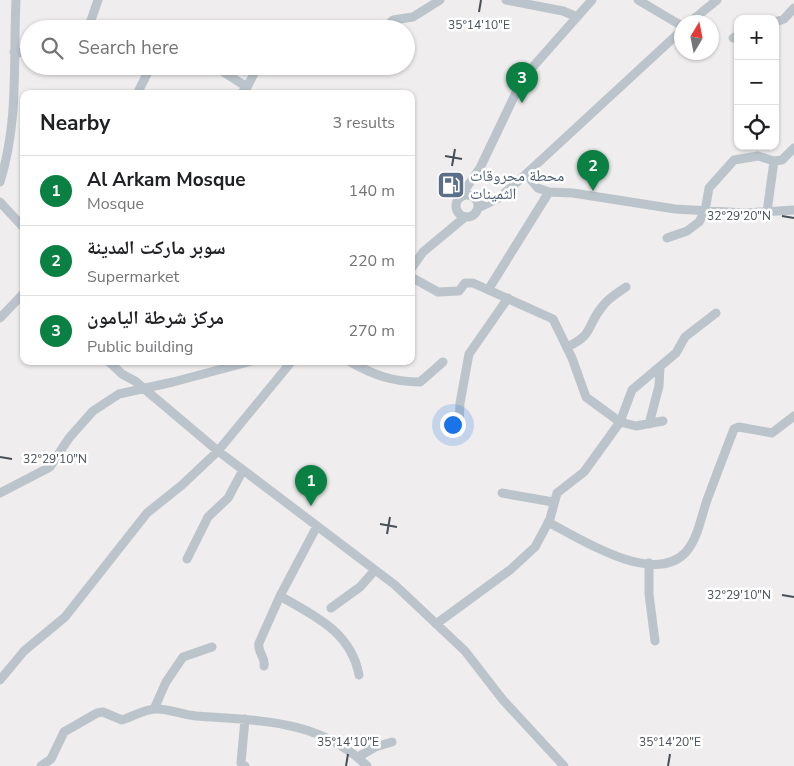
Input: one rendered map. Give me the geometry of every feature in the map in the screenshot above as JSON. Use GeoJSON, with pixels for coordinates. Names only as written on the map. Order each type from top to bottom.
{"type":"FeatureCollection","features":[{"type":"Feature","properties":{"kind":"street"},"geometry":{"type":"LineString","coordinates":[[0,182],[10,152],[13,118],[16,0]]}},
{"type":"Feature","properties":{"kind":"street"},"geometry":{"type":"LineString","coordinates":[[91,20],[98,0]]}},
{"type":"Feature","properties":{"kind":"street"},"geometry":{"type":"LineString","coordinates":[[393,20],[413,17],[440,0]]}},
{"type":"Feature","properties":{"kind":"street"},"geometry":{"type":"LineString","coordinates":[[506,0],[563,11],[577,17]]}},
{"type":"Feature","properties":{"kind":"street"},"geometry":{"type":"LineString","coordinates":[[465,217],[456,210],[456,203],[484,160],[520,82],[592,0]]}},
{"type":"Feature","properties":{"kind":"street"},"geometry":{"type":"LineString","coordinates":[[638,0],[674,23]]}},
{"type":"Feature","properties":{"kind":"street"},"geometry":{"type":"LineString","coordinates":[[699,15],[717,0]]}},
{"type":"Feature","properties":{"kind":"street"},"geometry":{"type":"LineString","coordinates":[[779,21],[784,19],[794,8]]}},
{"type":"Feature","properties":{"kind":"street"},"geometry":{"type":"LineString","coordinates":[[415,263],[423,252],[465,217],[475,214],[478,208],[499,198],[674,35]]}},
{"type":"Feature","properties":{"kind":"street"},"geometry":{"type":"LineString","coordinates":[[14,52],[20,52]]}},
{"type":"Feature","properties":{"kind":"street"},"geometry":{"type":"LineString","coordinates":[[139,90],[146,75]]}},
{"type":"Feature","properties":{"kind":"street"},"geometry":{"type":"LineString","coordinates":[[225,75],[244,90],[253,75]]}},
{"type":"Feature","properties":{"kind":"street"},"geometry":{"type":"LineString","coordinates":[[667,238],[687,231],[699,222],[705,211],[709,188],[734,160],[758,156],[774,161],[782,160],[794,148]]}},
{"type":"Feature","properties":{"kind":"street"},"geometry":{"type":"LineString","coordinates":[[767,212],[774,161]]}},
{"type":"Feature","properties":{"kind":"street"},"geometry":{"type":"LineString","coordinates":[[526,174],[538,188],[549,192],[573,193],[675,209],[746,213],[794,210]]}},
{"type":"Feature","properties":{"kind":"street"},"geometry":{"type":"LineString","coordinates":[[488,290],[549,192]]}},
{"type":"Feature","properties":{"kind":"street"},"geometry":{"type":"LineString","coordinates":[[460,197],[467,195],[474,198],[478,208]]}},
{"type":"Feature","properties":{"kind":"street"},"geometry":{"type":"LineString","coordinates":[[0,202],[20,224]]}},
{"type":"Feature","properties":{"kind":"street"},"geometry":{"type":"LineString","coordinates":[[415,279],[438,292],[459,291],[465,283],[469,283],[508,298],[553,319],[567,347],[586,397],[620,422],[636,426],[663,421]]}},
{"type":"Feature","properties":{"kind":"street"},"geometry":{"type":"LineString","coordinates":[[567,347],[580,341],[590,331],[601,308],[626,286]]}},
{"type":"Feature","properties":{"kind":"street"},"geometry":{"type":"LineString","coordinates":[[0,318],[20,297]]}},
{"type":"Feature","properties":{"kind":"street"},"geometry":{"type":"LineString","coordinates":[[459,428],[460,403],[469,354],[508,298]]}},
{"type":"Feature","properties":{"kind":"street"},"geometry":{"type":"LineString","coordinates":[[436,624],[510,570],[535,547],[548,522],[559,489],[579,477],[589,466],[620,422],[632,390],[676,353],[685,337],[716,313]]}},
{"type":"Feature","properties":{"kind":"street"},"geometry":{"type":"LineString","coordinates":[[356,365],[375,376],[402,382],[420,382],[443,362]]}},
{"type":"Feature","properties":{"kind":"street"},"geometry":{"type":"LineString","coordinates":[[113,365],[143,387],[218,451],[395,585],[465,650],[499,695],[564,766]]}},
{"type":"Feature","properties":{"kind":"street"},"geometry":{"type":"LineString","coordinates":[[0,493],[50,467],[69,438],[93,411],[119,394],[237,365]]}},
{"type":"Feature","properties":{"kind":"street"},"geometry":{"type":"LineString","coordinates":[[0,680],[24,651],[65,617],[147,513],[182,485],[218,451],[289,365]]}},
{"type":"Feature","properties":{"kind":"street"},"geometry":{"type":"LineString","coordinates":[[649,424],[659,386],[660,367]]}},
{"type":"Feature","properties":{"kind":"street"},"geometry":{"type":"LineString","coordinates":[[548,522],[621,559],[649,563],[668,562],[686,552],[697,534],[734,429],[739,427],[772,433],[794,416]]}},
{"type":"Feature","properties":{"kind":"street"},"geometry":{"type":"LineString","coordinates":[[188,559],[208,517],[228,498],[243,470]]}},
{"type":"Feature","properties":{"kind":"street"},"geometry":{"type":"LineString","coordinates":[[502,493],[554,502]]}},
{"type":"Feature","properties":{"kind":"street"},"geometry":{"type":"LineString","coordinates":[[264,666],[265,660],[259,651],[259,644],[280,596],[317,526]]}},
{"type":"Feature","properties":{"kind":"street"},"geometry":{"type":"LineString","coordinates":[[649,563],[649,594],[655,641]]}},
{"type":"Feature","properties":{"kind":"street"},"geometry":{"type":"LineString","coordinates":[[331,608],[360,587],[375,570]]}},
{"type":"Feature","properties":{"kind":"street"},"geometry":{"type":"LineString","coordinates":[[280,596],[337,632],[356,658],[359,675]]}},
{"type":"Feature","properties":{"kind":"street"},"geometry":{"type":"LineString","coordinates":[[154,708],[166,682],[183,657],[212,647]]}},
{"type":"Feature","properties":{"kind":"street"},"geometry":{"type":"LineString","coordinates":[[40,766],[54,763],[64,732],[97,713],[122,720],[154,708],[194,716],[245,719],[319,733],[337,741],[367,766]]}},
{"type":"Feature","properties":{"kind":"street"},"geometry":{"type":"LineString","coordinates":[[244,766],[241,763],[245,719]]}},
{"type":"Feature","properties":{"kind":"street"},"geometry":{"type":"LineString","coordinates":[[358,757],[375,747],[392,742]]}},
{"type":"Feature","properties":{"kind":"place","name":"مركز شرطة اليامون"},"geometry":{"type":"Point","coordinates":[522,103]}},
{"type":"Feature","properties":{"kind":"place","name":"محطة محروقات الثمينات"},"geometry":{"type":"Point","coordinates":[451,185]}},
{"type":"Feature","properties":{"kind":"place","name":"سوبر ماركت المدينة"},"geometry":{"type":"Point","coordinates":[593,191]}},
{"type":"Feature","properties":{"kind":"place","name":"Al Arkam Mosque"},"geometry":{"type":"Point","coordinates":[311,506]}}]}
